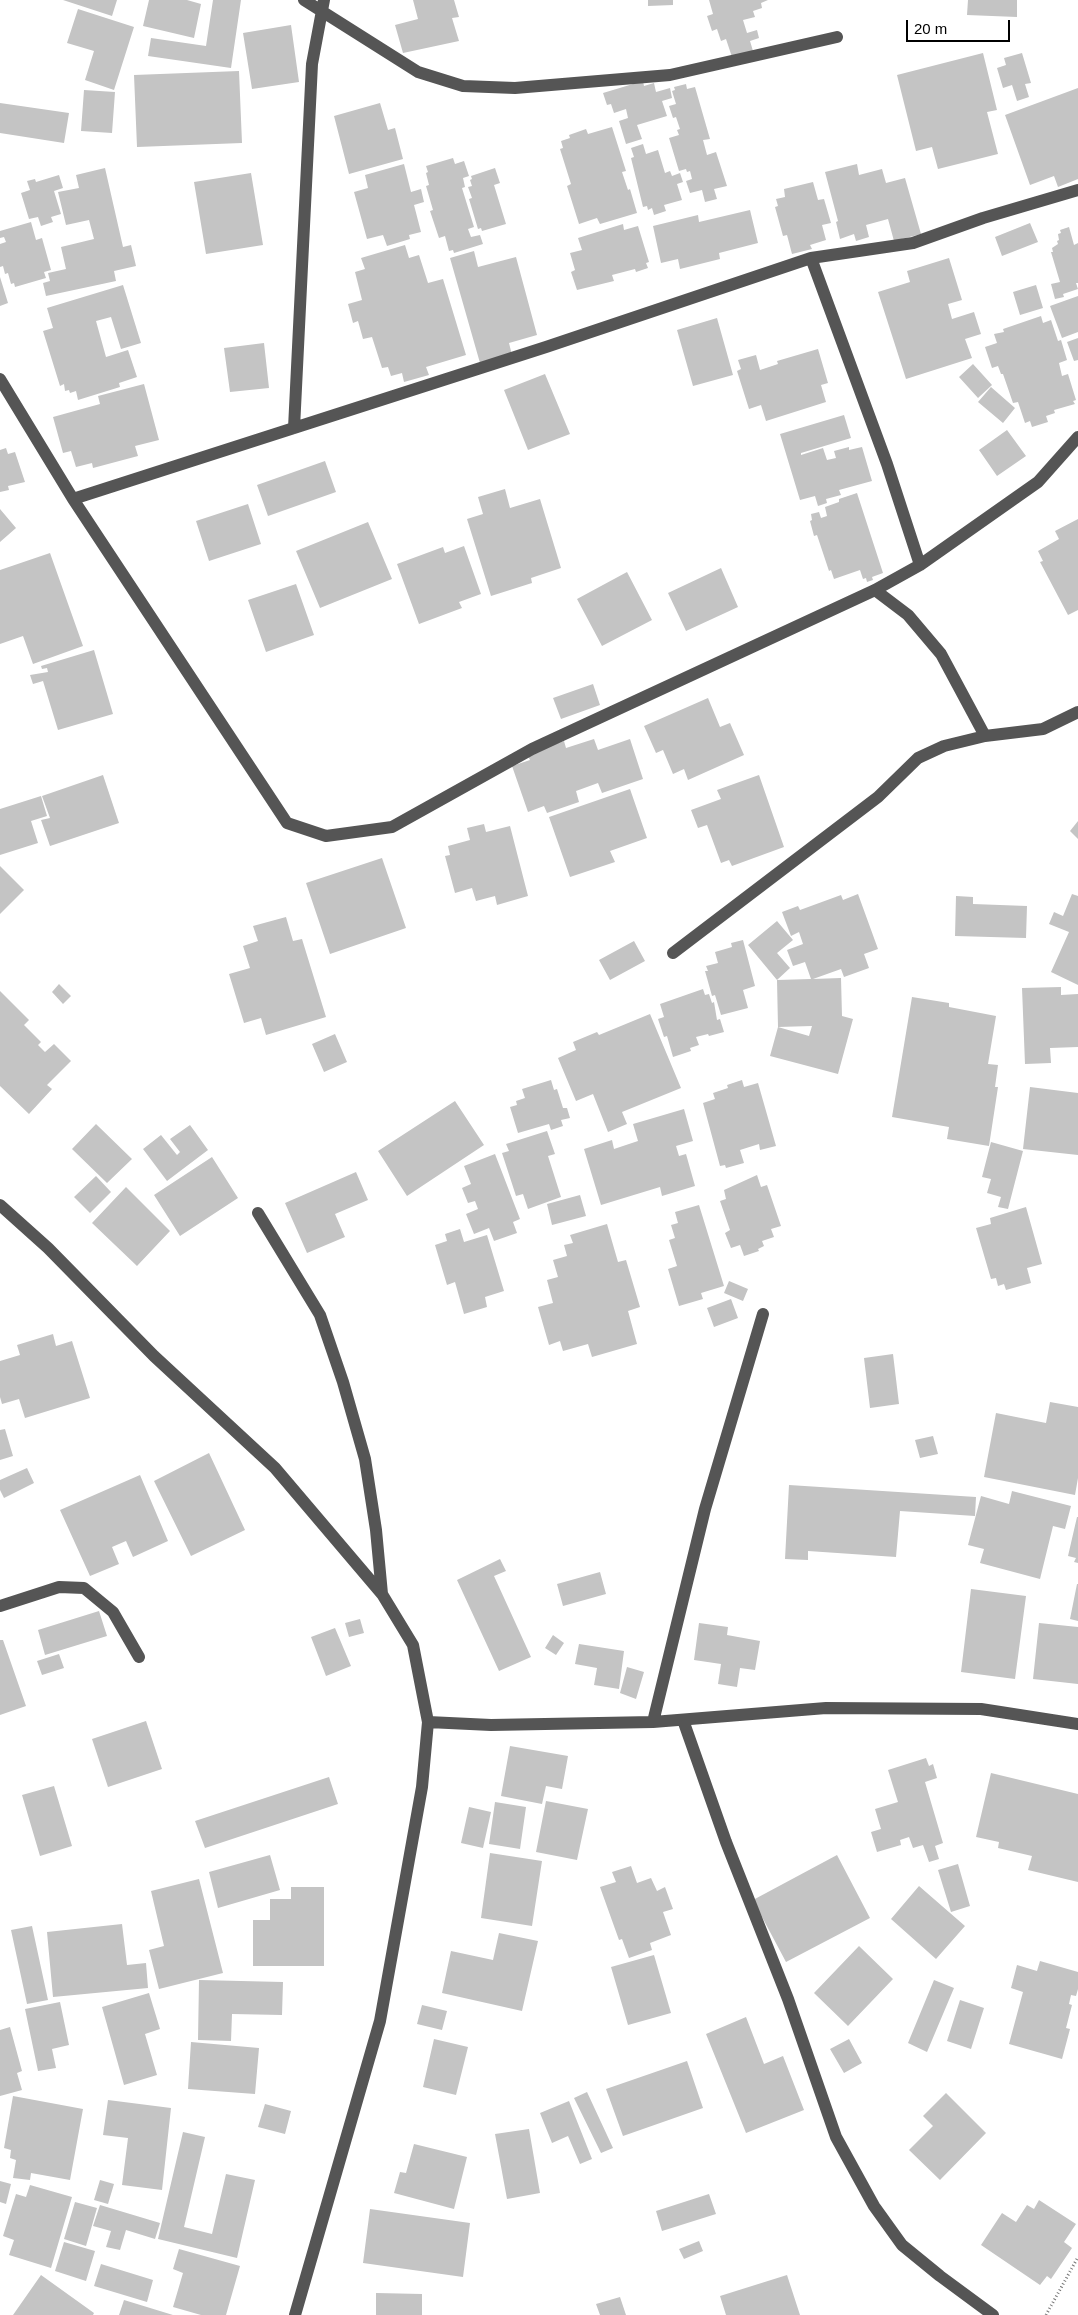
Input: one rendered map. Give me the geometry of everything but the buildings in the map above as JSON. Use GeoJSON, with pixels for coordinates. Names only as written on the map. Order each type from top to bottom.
{"type":"FeatureCollection","features":[{"type":"Feature","properties":{"kind":"street"},"geometry":{"type":"LineString","coordinates":[[304,0],[323,6],[418,72],[463,86],[515,88],[670,75],[837,36]]}},
{"type":"Feature","properties":{"kind":"street"},"geometry":{"type":"LineString","coordinates":[[294,428],[312,64],[323,6]]}},
{"type":"Feature","properties":{"kind":"street"},"geometry":{"type":"LineString","coordinates":[[73,498],[546,347],[811,258],[913,243],[983,218],[1078,190]]}},
{"type":"Feature","properties":{"kind":"street"},"geometry":{"type":"LineString","coordinates":[[811,258],[887,464],[920,565]]}},
{"type":"Feature","properties":{"kind":"street"},"geometry":{"type":"LineString","coordinates":[[0,379],[73,498],[287,823],[326,836],[392,827],[532,748],[875,590],[920,565],[1038,482],[1078,437]]}},
{"type":"Feature","properties":{"kind":"street"},"geometry":{"type":"LineString","coordinates":[[875,590],[908,616],[941,654],[985,736]]}},
{"type":"Feature","properties":{"kind":"street"},"geometry":{"type":"LineString","coordinates":[[674,953],[878,797],[918,758],[944,746],[985,736],[1043,729],[1078,712]]}},
{"type":"Feature","properties":{"kind":"street"},"geometry":{"type":"LineString","coordinates":[[0,1205],[48,1248],[154,1356],[275,1468],[382,1594],[413,1645],[428,1722],[422,1787],[380,2021],[295,2315]]}},
{"type":"Feature","properties":{"kind":"street"},"geometry":{"type":"LineString","coordinates":[[258,1213],[320,1315],[343,1382],[365,1458],[376,1530],[382,1594]]}},
{"type":"Feature","properties":{"kind":"street"},"geometry":{"type":"LineString","coordinates":[[653,1722],[705,1509],[763,1314]]}},
{"type":"Feature","properties":{"kind":"street"},"geometry":{"type":"LineString","coordinates":[[0,1606],[59,1587],[84,1588],[113,1612],[139,1657]]}},
{"type":"Feature","properties":{"kind":"street"},"geometry":{"type":"LineString","coordinates":[[428,1722],[491,1725],[653,1722],[826,1708],[981,1709],[1078,1724]]}},
{"type":"Feature","properties":{"kind":"street"},"geometry":{"type":"LineString","coordinates":[[683,1720],[726,1842],[788,1999],[836,2137],[874,2206],[902,2244],[940,2276],[993,2315]]}},
{"type":"Feature","properties":{"kind":"path"},"geometry":{"type":"LineString","coordinates":[[1046,2315],[1078,2257]]}}]}
